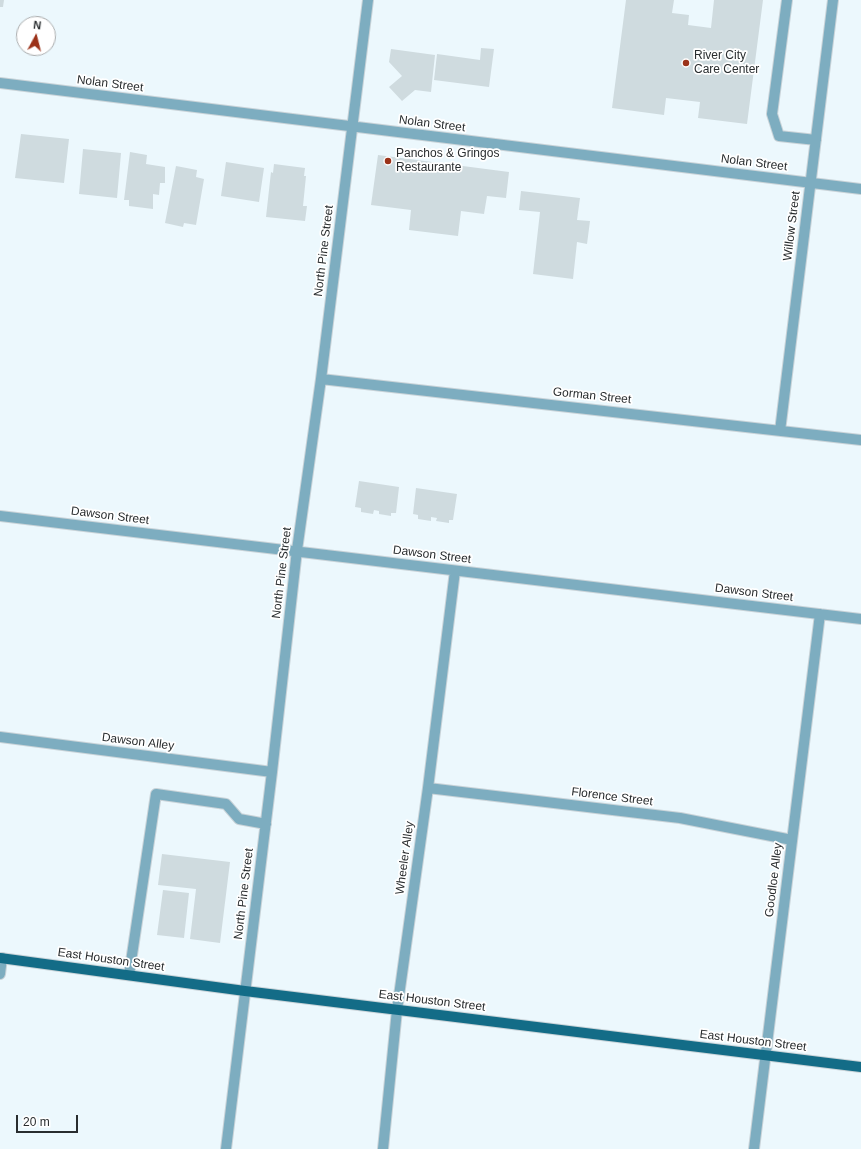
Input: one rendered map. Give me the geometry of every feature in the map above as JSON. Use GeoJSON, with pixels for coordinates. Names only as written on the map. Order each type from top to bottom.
{"type":"FeatureCollection","features":[{"type":"Feature","properties":{"kind":"main road","name":"East Houston Street"},"geometry":{"type":"LineString","coordinates":[[1,958],[245,991],[861,1067]]}},
{"type":"Feature","properties":{"kind":"street","name":"North Pine Street"},"geometry":{"type":"LineString","coordinates":[[226,1149],[266,824],[297,550],[321,379],[368,0]]}},
{"type":"Feature","properties":{"kind":"street"},"geometry":{"type":"LineString","coordinates":[[787,0],[772,114],[779,136],[816,140]]}},
{"type":"Feature","properties":{"kind":"street","name":"Willow Street"},"geometry":{"type":"LineString","coordinates":[[780,431],[833,0]]}},
{"type":"Feature","properties":{"kind":"street","name":"Nolan Street"},"geometry":{"type":"LineString","coordinates":[[0,83],[861,189]]}},
{"type":"Feature","properties":{"kind":"street","name":"Gorman Street"},"geometry":{"type":"LineString","coordinates":[[321,379],[861,440]]}},
{"type":"Feature","properties":{"kind":"street","name":"Dawson Street"},"geometry":{"type":"LineString","coordinates":[[0,516],[297,550],[455,571],[861,619]]}},
{"type":"Feature","properties":{"kind":"street","name":"Wheeler Alley"},"geometry":{"type":"LineString","coordinates":[[383,1149],[397,1010],[428,788],[455,571]]}},
{"type":"Feature","properties":{"kind":"street","name":"Goodloe Alley"},"geometry":{"type":"LineString","coordinates":[[754,1149],[820,614]]}},
{"type":"Feature","properties":{"kind":"street","name":"Dawson Alley"},"geometry":{"type":"LineString","coordinates":[[0,737],[272,772]]}},
{"type":"Feature","properties":{"kind":"street","name":"Florence Street"},"geometry":{"type":"LineString","coordinates":[[428,788],[680,818],[792,840]]}},
{"type":"Feature","properties":{"kind":"street"},"geometry":{"type":"LineString","coordinates":[[129,975],[156,794],[226,804],[239,819],[266,824]]}},
{"type":"Feature","properties":{"kind":"street"},"geometry":{"type":"LineString","coordinates":[[0,974],[1,958]]}},
{"type":"Feature","properties":{"kind":"building"},"geometry":{"type":"Polygon","coordinates":[[[0,0],[4,0],[3,7],[0,7],[0,0]]]}},
{"type":"Feature","properties":{"kind":"building","name":"River City Care Center"},"geometry":{"type":"Polygon","coordinates":[[[626,0],[674,0],[672,13],[689,15],[688,25],[711,28],[714,0],[763,0],[747,124],[698,118],[700,102],[666,98],[664,115],[612,108],[626,0]]]}},
{"type":"Feature","properties":{"kind":"building"},"geometry":{"type":"Polygon","coordinates":[[[481,48],[494,49],[489,87],[434,80],[437,54],[480,60],[481,48]]]}},
{"type":"Feature","properties":{"kind":"building"},"geometry":{"type":"Polygon","coordinates":[[[391,49],[435,55],[431,92],[415,90],[402,101],[389,87],[402,76],[389,62],[391,49]]]}},
{"type":"Feature","properties":{"kind":"building"},"geometry":{"type":"Polygon","coordinates":[[[21,134],[69,139],[64,183],[15,178],[21,134]]]}},
{"type":"Feature","properties":{"kind":"building"},"geometry":{"type":"Polygon","coordinates":[[[83,149],[121,153],[117,198],[79,194],[83,149]]]}},
{"type":"Feature","properties":{"kind":"building"},"geometry":{"type":"Polygon","coordinates":[[[130,152],[147,155],[146,164],[165,167],[165,183],[160,183],[159,195],[153,194],[153,209],[129,206],[129,200],[124,200],[130,152]]]}},
{"type":"Feature","properties":{"kind":"building"},"geometry":{"type":"Polygon","coordinates":[[[378,155],[509,172],[506,198],[487,196],[484,214],[461,211],[458,236],[409,230],[411,210],[371,205],[378,155]]]}},
{"type":"Feature","properties":{"kind":"building"},"geometry":{"type":"Polygon","coordinates":[[[226,162],[264,168],[259,202],[221,196],[226,162]]]}},
{"type":"Feature","properties":{"kind":"building"},"geometry":{"type":"Polygon","coordinates":[[[274,164],[305,168],[304,176],[306,176],[303,206],[307,206],[305,221],[266,217],[271,172],[273,173],[274,164]]]}},
{"type":"Feature","properties":{"kind":"building"},"geometry":{"type":"Polygon","coordinates":[[[176,166],[197,170],[196,177],[204,179],[196,225],[184,223],[183,227],[165,223],[176,166]]]}},
{"type":"Feature","properties":{"kind":"building"},"geometry":{"type":"Polygon","coordinates":[[[521,191],[580,198],[577,220],[590,221],[587,244],[577,242],[573,279],[533,274],[540,212],[519,210],[521,191]]]}},
{"type":"Feature","properties":{"kind":"building"},"geometry":{"type":"Polygon","coordinates":[[[359,481],[399,487],[396,513],[391,513],[391,516],[379,514],[379,511],[374,510],[373,514],[361,512],[361,508],[355,507],[359,481]]]}},
{"type":"Feature","properties":{"kind":"building"},"geometry":{"type":"Polygon","coordinates":[[[416,488],[457,494],[453,520],[449,520],[449,523],[436,521],[437,518],[431,517],[431,521],[418,519],[418,515],[413,514],[416,488]]]}},
{"type":"Feature","properties":{"kind":"building"},"geometry":{"type":"Polygon","coordinates":[[[162,854],[230,862],[220,943],[190,939],[196,889],[158,885],[162,854]]]}},
{"type":"Feature","properties":{"kind":"building"},"geometry":{"type":"Polygon","coordinates":[[[163,890],[189,893],[184,938],[157,935],[163,890]]]}},
{"type":"Feature","properties":{"kind":"place","name":"River City Care Center"},"geometry":{"type":"Point","coordinates":[686,63]}},
{"type":"Feature","properties":{"kind":"place","name":"Panchos & Gringos Restaurante"},"geometry":{"type":"Point","coordinates":[388,161]}}]}
